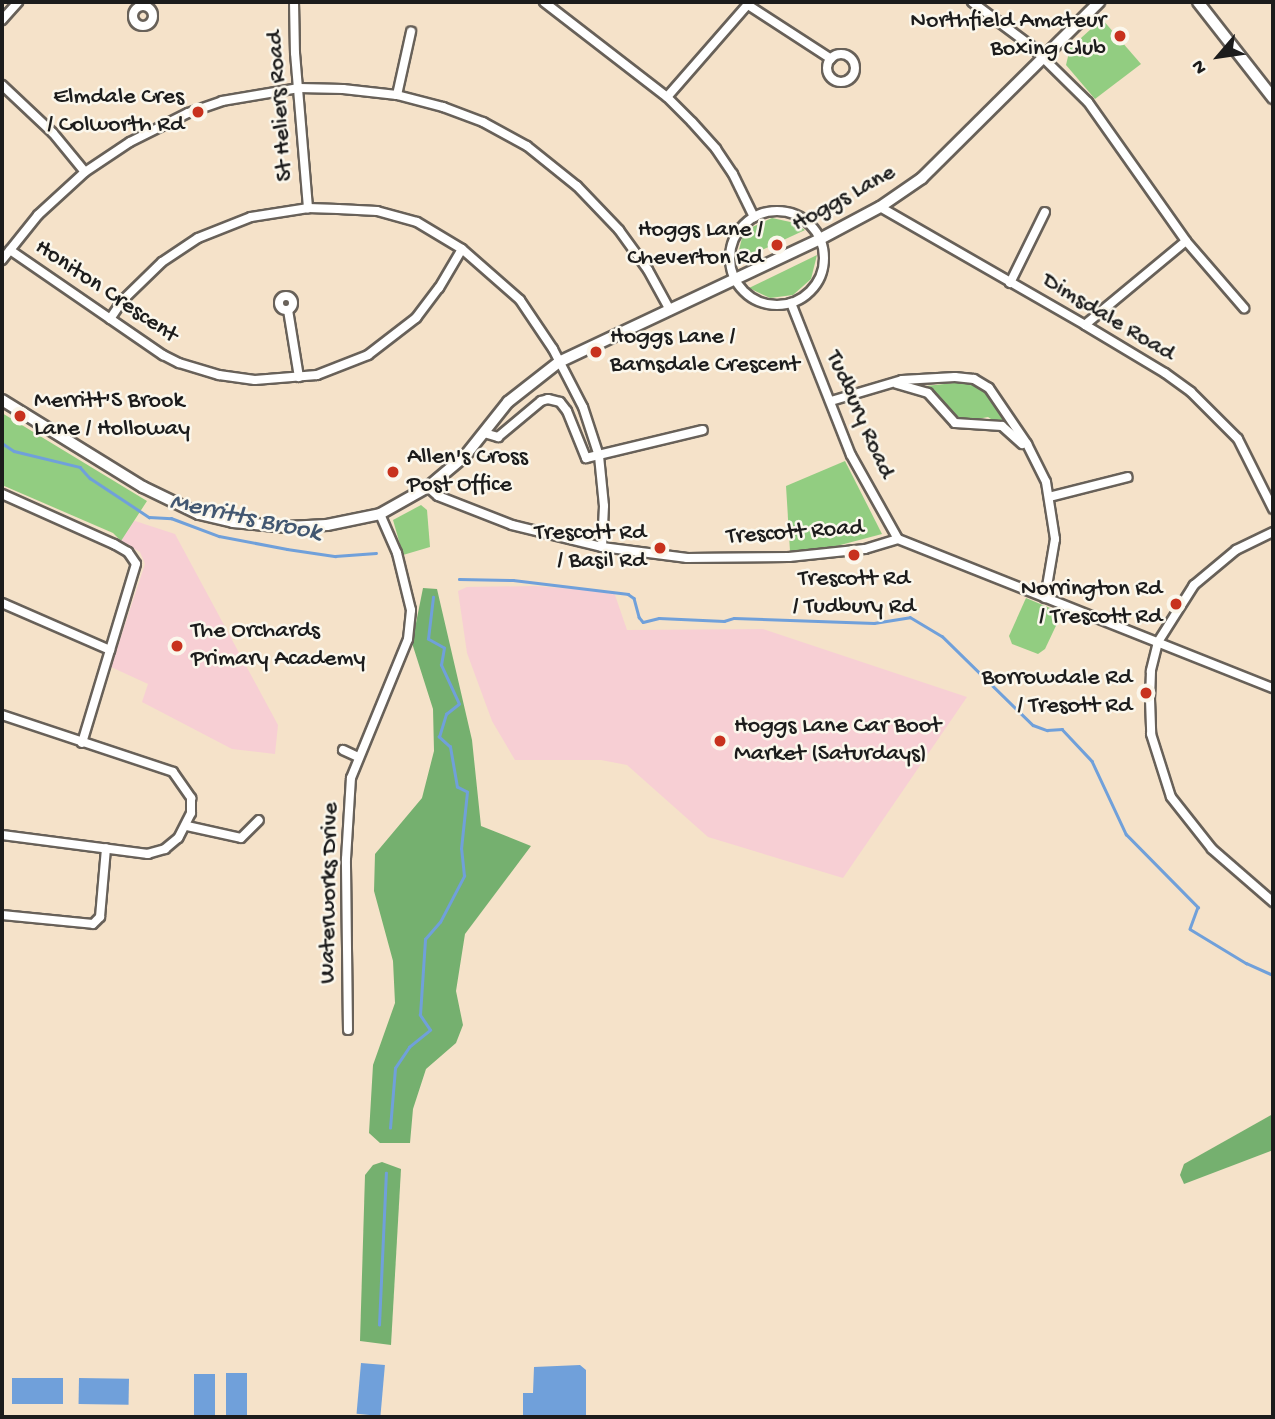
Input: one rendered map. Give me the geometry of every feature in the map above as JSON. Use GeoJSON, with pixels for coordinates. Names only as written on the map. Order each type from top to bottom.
{"type":"FeatureCollection","features":[{"type":"Feature","properties":{"kind":"street"},"geometry":{"type":"LineString","coordinates":[[2,20],[18,2]]}},
{"type":"Feature","properties":{"kind":"street","name":"St Heliers Road"},"geometry":{"type":"LineString","coordinates":[[294,2],[308,208]]}},
{"type":"Feature","properties":{"kind":"street"},"geometry":{"type":"LineString","coordinates":[[544,2],[667,97],[716,149],[754,217]]}},
{"type":"Feature","properties":{"kind":"street"},"geometry":{"type":"LineString","coordinates":[[972,2],[1044,57],[1088,102],[1186,241],[1244,308]]}},
{"type":"Feature","properties":{"kind":"street","name":"Hoggs Lane"},"geometry":{"type":"LineString","coordinates":[[2,400],[143,487],[199,514],[233,522],[286,527],[327,525],[380,514],[428,487],[465,456],[508,402],[559,362],[820,239],[880,207],[922,178],[1099,2]]}},
{"type":"Feature","properties":{"kind":"street"},"geometry":{"type":"LineString","coordinates":[[1198,2],[1273,98]]}},
{"type":"Feature","properties":{"kind":"street"},"geometry":{"type":"LineString","coordinates":[[667,97],[749,3],[831,59]]}},
{"type":"Feature","properties":{"kind":"street"},"geometry":{"type":"LineString","coordinates":[[397,95],[411,32]]}},
{"type":"Feature","properties":{"kind":"street"},"geometry":{"type":"LineString","coordinates":[[2,85],[53,133],[85,172]]}},
{"type":"Feature","properties":{"kind":"street"},"geometry":{"type":"LineString","coordinates":[[2,260],[38,215],[85,172],[130,142],[188,113],[222,101],[299,88],[397,95],[483,122],[527,146],[577,186],[619,230],[648,270],[670,310]]}},
{"type":"Feature","properties":{"kind":"street","name":"Dimsdale Road"},"geometry":{"type":"LineString","coordinates":[[880,207],[1165,373],[1214,413],[1238,439],[1273,509]]}},
{"type":"Feature","properties":{"kind":"street"},"geometry":{"type":"LineString","coordinates":[[110,319],[144,278],[198,238],[251,217],[308,208],[390,215],[417,222],[462,249],[520,300],[559,362],[583,407],[599,456],[604,506],[602,547]]}},
{"type":"Feature","properties":{"kind":"street"},"geometry":{"type":"LineString","coordinates":[[776,211],[793,213],[808,222],[820,239],[824,261],[819,279],[809,293],[791,303],[763,302],[749,295],[735,278],[731,265],[733,243],[744,225],[754,217],[776,211]]}},
{"type":"Feature","properties":{"kind":"street"},"geometry":{"type":"LineString","coordinates":[[1010,283],[1045,212]]}},
{"type":"Feature","properties":{"kind":"street"},"geometry":{"type":"LineString","coordinates":[[1085,325],[1186,241]]}},
{"type":"Feature","properties":{"kind":"street","name":"Honiton Crescent"},"geometry":{"type":"LineString","coordinates":[[10,250],[179,363],[255,380],[317,375],[368,355],[416,318],[439,288],[462,249]]}},
{"type":"Feature","properties":{"kind":"street","name":"Tudbury Road"},"geometry":{"type":"LineString","coordinates":[[791,303],[851,455],[898,539]]}},
{"type":"Feature","properties":{"kind":"street"},"geometry":{"type":"LineString","coordinates":[[288,310],[299,377]]}},
{"type":"Feature","properties":{"kind":"street"},"geometry":{"type":"LineString","coordinates":[[831,401],[891,383],[955,377],[974,379],[989,388],[1046,482],[1055,539],[1045,598]]}},
{"type":"Feature","properties":{"kind":"street"},"geometry":{"type":"LineString","coordinates":[[891,383],[912,386],[928,393],[955,424],[1002,426],[1028,449]]}},
{"type":"Feature","properties":{"kind":"street"},"geometry":{"type":"LineString","coordinates":[[484,433],[498,437],[541,401],[548,399],[560,402],[567,411],[586,458],[704,430]]}},
{"type":"Feature","properties":{"kind":"street"},"geometry":{"type":"LineString","coordinates":[[1049,497],[1128,477]]}},
{"type":"Feature","properties":{"kind":"street","name":"Trescott Road"},"geometry":{"type":"LineString","coordinates":[[428,487],[438,496],[512,525],[602,547],[687,558],[789,557],[865,549],[898,539],[1273,688]]}},
{"type":"Feature","properties":{"kind":"street"},"geometry":{"type":"LineString","coordinates":[[2,494],[114,544],[134,557],[135,570],[82,743]]}},
{"type":"Feature","properties":{"kind":"street","name":"Waterworks Drive"},"geometry":{"type":"LineString","coordinates":[[348,1030],[346,859],[351,778],[408,639],[411,610],[397,553],[380,514]]}},
{"type":"Feature","properties":{"kind":"street"},"geometry":{"type":"LineString","coordinates":[[1273,532],[1236,550],[1194,585],[1158,642],[1151,671],[1151,734],[1171,797],[1212,849],[1240,877],[1273,902]]}},
{"type":"Feature","properties":{"kind":"street"},"geometry":{"type":"LineString","coordinates":[[2,603],[110,650]]}},
{"type":"Feature","properties":{"kind":"street"},"geometry":{"type":"LineString","coordinates":[[2,715],[82,743],[141,759],[173,772],[191,797],[187,825],[165,849],[148,854],[2,835]]}},
{"type":"Feature","properties":{"kind":"street"},"geometry":{"type":"LineString","coordinates":[[343,750],[358,757]]}},
{"type":"Feature","properties":{"kind":"street"},"geometry":{"type":"LineString","coordinates":[[187,825],[241,838],[259,820]]}},
{"type":"Feature","properties":{"kind":"street"},"geometry":{"type":"LineString","coordinates":[[2,915],[93,924],[100,917],[106,848]]}},
{"type":"Feature","properties":{"kind":"shaded area","name":"The Orchards Primary Academy"},"geometry":{"type":"Polygon","coordinates":[[[132,520],[175,534],[278,725],[275,754],[232,749],[142,702],[148,684],[111,667],[145,564],[140,552],[121,541],[132,520]]]}},
{"type":"Feature","properties":{"kind":"shaded area","name":"Hoggs Lane Car Boot Market (Saturdays)"},"geometry":{"type":"Polygon","coordinates":[[[535,586],[614,592],[627,630],[763,629],[967,697],[843,878],[708,837],[627,765],[601,760],[515,760],[492,721],[467,653],[458,591],[467,587],[535,586]]]}},
{"type":"Feature","properties":{"kind":"green space"},"geometry":{"type":"Polygon","coordinates":[[[1102,19],[1141,64],[1095,99],[1066,65],[1070,48],[1102,19]]]}},
{"type":"Feature","properties":{"kind":"green space"},"geometry":{"type":"Polygon","coordinates":[[[772,218],[795,223],[805,230],[736,262],[742,238],[750,228],[772,218]]]}},
{"type":"Feature","properties":{"kind":"green space"},"geometry":{"type":"Polygon","coordinates":[[[817,255],[811,279],[793,295],[770,298],[749,288],[817,255]]]}},
{"type":"Feature","properties":{"kind":"green space"},"geometry":{"type":"Polygon","coordinates":[[[972,381],[988,391],[1004,420],[994,421],[988,417],[962,422],[953,418],[926,386],[972,381]]]}},
{"type":"Feature","properties":{"kind":"green space"},"geometry":{"type":"Polygon","coordinates":[[[2,413],[147,501],[121,541],[113,533],[2,485],[2,413]]]}},
{"type":"Feature","properties":{"kind":"green space"},"geometry":{"type":"Polygon","coordinates":[[[845,461],[882,534],[829,548],[790,551],[786,486],[845,461]]]}},
{"type":"Feature","properties":{"kind":"green space"},"geometry":{"type":"Polygon","coordinates":[[[421,505],[427,510],[430,547],[403,555],[393,520],[421,505]]]}},
{"type":"Feature","properties":{"kind":"green space"},"geometry":{"type":"Polygon","coordinates":[[[423,588],[437,589],[472,740],[481,826],[531,846],[465,934],[456,991],[463,1025],[456,1043],[426,1069],[413,1109],[410,1143],[380,1143],[369,1133],[373,1065],[395,1003],[393,961],[374,891],[375,854],[422,798],[434,751],[433,709],[412,643],[423,588]]]}},
{"type":"Feature","properties":{"kind":"green space"},"geometry":{"type":"Polygon","coordinates":[[[1026,598],[1062,613],[1045,649],[1038,654],[1012,644],[1009,636],[1026,598]]]}},
{"type":"Feature","properties":{"kind":"green space"},"geometry":{"type":"Polygon","coordinates":[[[1273,1114],[1273,1150],[1184,1184],[1180,1175],[1184,1164],[1273,1114]]]}},
{"type":"Feature","properties":{"kind":"green space"},"geometry":{"type":"Polygon","coordinates":[[[382,1162],[401,1169],[391,1345],[360,1341],[365,1175],[373,1165],[382,1162]]]}},
{"type":"Feature","properties":{"kind":"water"},"geometry":{"type":"Polygon","coordinates":[[[361,1363],[385,1365],[380,1416],[357,1414],[361,1363]]]}},
{"type":"Feature","properties":{"kind":"water"},"geometry":{"type":"Polygon","coordinates":[[[580,1365],[586,1370],[586,1417],[523,1417],[523,1393],[533,1393],[534,1367],[580,1365]]]}},
{"type":"Feature","properties":{"kind":"water"},"geometry":{"type":"Polygon","coordinates":[[[226,1373],[247,1373],[247,1417],[226,1417],[226,1373]]]}},
{"type":"Feature","properties":{"kind":"water"},"geometry":{"type":"Polygon","coordinates":[[[194,1374],[215,1374],[215,1417],[194,1417],[194,1374]]]}},
{"type":"Feature","properties":{"kind":"water"},"geometry":{"type":"Polygon","coordinates":[[[12,1378],[63,1378],[63,1404],[12,1404],[12,1378]]]}},
{"type":"Feature","properties":{"kind":"water"},"geometry":{"type":"Polygon","coordinates":[[[79,1378],[129,1379],[129,1405],[79,1404],[79,1378]]]}},
{"type":"Feature","properties":{"kind":"waterway","name":"Merritts Brook"},"geometry":{"type":"LineString","coordinates":[[2,443],[14,451],[80,467],[90,478],[149,517],[171,518],[219,536],[287,549],[335,556],[376,553]]}},
{"type":"Feature","properties":{"kind":"waterway"},"geometry":{"type":"LineString","coordinates":[[459,579],[513,580],[628,594],[634,598],[643,622],[659,618],[724,621],[734,618],[874,623],[910,617],[942,636],[1033,725],[1047,730],[1062,729],[1092,761],[1126,834],[1198,907],[1190,929],[1246,963],[1273,975]]}},
{"type":"Feature","properties":{"kind":"waterway"},"geometry":{"type":"LineString","coordinates":[[390,1128],[395,1068],[409,1047],[430,1030],[420,1015],[425,939],[440,922],[464,876],[461,849],[467,792],[457,787],[450,747],[439,737],[446,714],[459,704],[441,665],[444,648],[428,639],[433,597]]}},
{"type":"Feature","properties":{"kind":"waterway"},"geometry":{"type":"LineString","coordinates":[[379,1325],[386,1173]]}},
{"type":"Feature","properties":{"kind":"place","name":"Northfield Amateur Boxing Club"},"geometry":{"type":"Point","coordinates":[1120,36]}},
{"type":"Feature","properties":{"kind":"place","name":"Elmdale Cres / Colworth Rd"},"geometry":{"type":"Point","coordinates":[198,112]}},
{"type":"Feature","properties":{"kind":"place","name":"Hoggs Lane / Cheverton Rd"},"geometry":{"type":"Point","coordinates":[777,245]}},
{"type":"Feature","properties":{"kind":"place","name":"Hoggs Lane / Barnsdale Crescent"},"geometry":{"type":"Point","coordinates":[596,352]}},
{"type":"Feature","properties":{"kind":"place","name":"Merritt'S Brook Lane / Holloway"},"geometry":{"type":"Point","coordinates":[20,416]}},
{"type":"Feature","properties":{"kind":"place","name":"Allen's Cross Post Office"},"geometry":{"type":"Point","coordinates":[393,472]}},
{"type":"Feature","properties":{"kind":"place","name":"Trescott Rd / Basil Rd"},"geometry":{"type":"Point","coordinates":[660,548]}},
{"type":"Feature","properties":{"kind":"place","name":"Trescott Rd / Tudbury Rd"},"geometry":{"type":"Point","coordinates":[854,555]}},
{"type":"Feature","properties":{"kind":"place","name":"Norrington Rd / Trescott Rd"},"geometry":{"type":"Point","coordinates":[1176,604]}},
{"type":"Feature","properties":{"kind":"place","name":"The Orchards Primary Academy"},"geometry":{"type":"Point","coordinates":[177,646]}},
{"type":"Feature","properties":{"kind":"place","name":"Borrowdale Rd / Tresott Rd"},"geometry":{"type":"Point","coordinates":[1146,693]}},
{"type":"Feature","properties":{"kind":"place","name":"Hoggs Lane Car Boot Market (Saturdays)"},"geometry":{"type":"Point","coordinates":[720,741]}}]}
